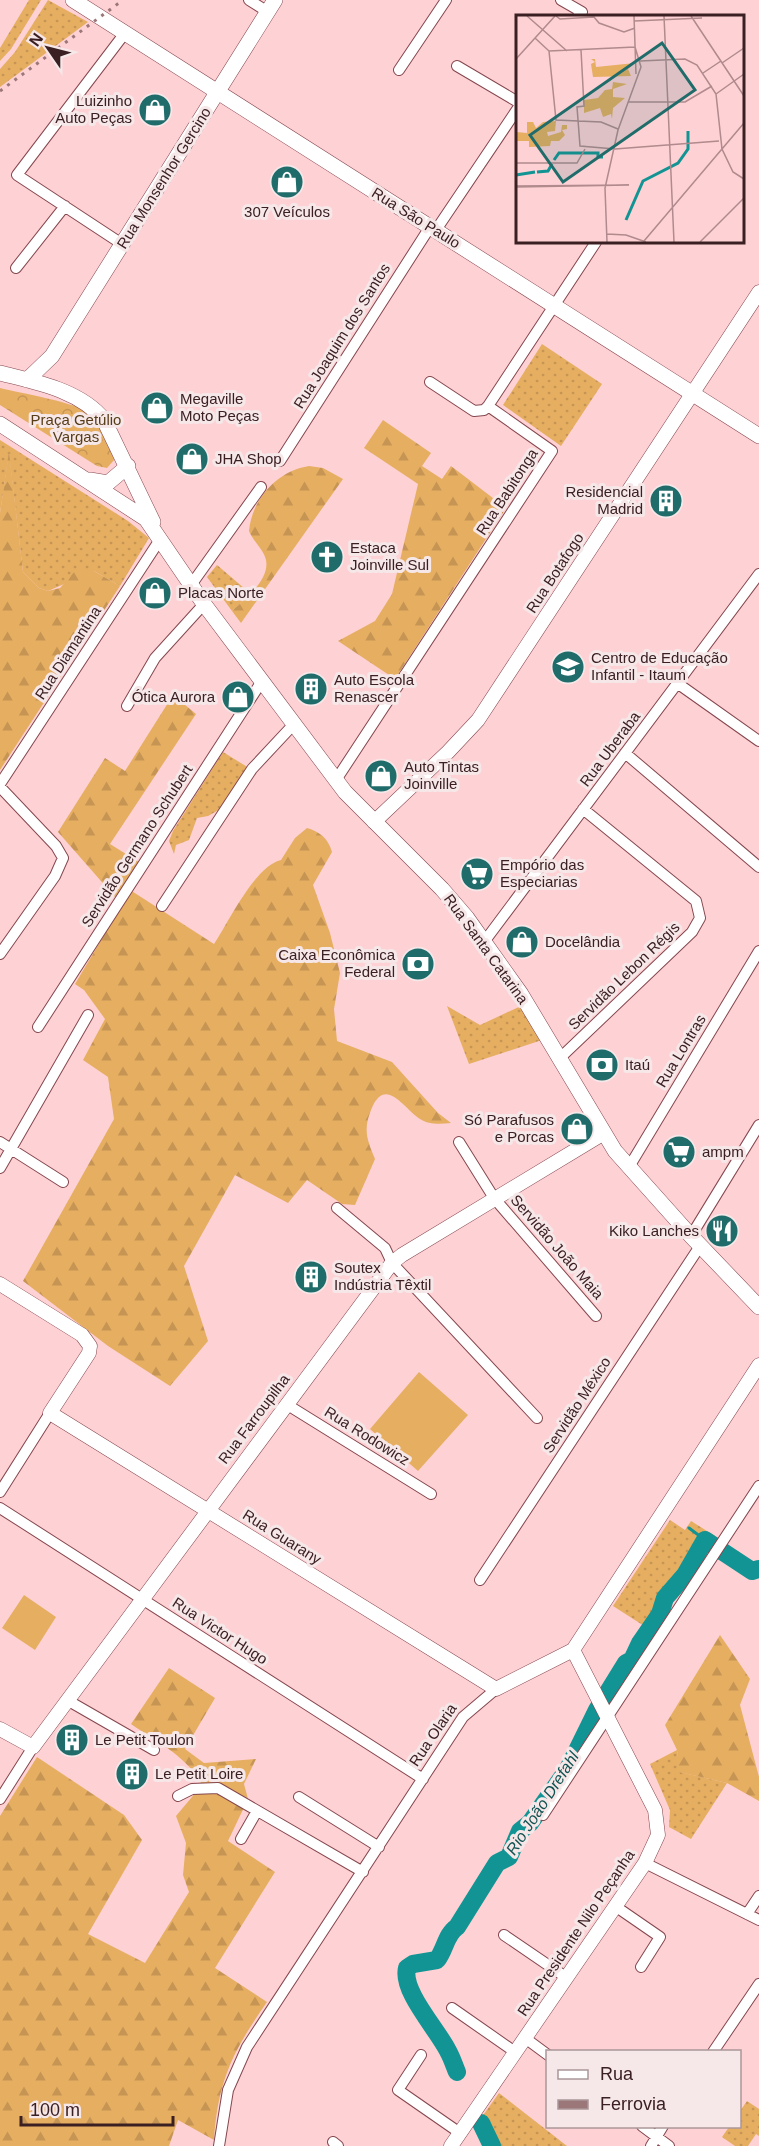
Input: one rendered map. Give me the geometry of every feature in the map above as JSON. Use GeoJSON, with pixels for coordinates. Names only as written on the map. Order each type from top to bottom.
{"type":"FeatureCollection","features":[{"type":"Feature","properties":{"kind":"main road","name":"Rua São Paulo"},"geometry":{"type":"LineString","coordinates":[[73,0],[759,436]]}},
{"type":"Feature","properties":{"kind":"main road","name":"Rua Monsenhor Gercino"},"geometry":{"type":"LineString","coordinates":[[27,380],[52,356],[272,6]]}},
{"type":"Feature","properties":{"kind":"main road"},"geometry":{"type":"LineString","coordinates":[[52,356],[53,375],[63,392]]}},
{"type":"Feature","properties":{"kind":"main road","name":"Rua Santa Catarina"},"geometry":{"type":"LineString","coordinates":[[0,373],[63,392],[85,402],[97,412],[128,466],[160,538]]}},
{"type":"Feature","properties":{"kind":"main road","name":"Rua Santa Catarina"},"geometry":{"type":"LineString","coordinates":[[0,424],[140,513],[160,538],[204,604],[336,780],[374,822],[452,899],[484,942],[560,1058],[604,1133],[629,1167],[695,1241],[758,1304]]}},
{"type":"Feature","properties":{"kind":"main road"},"geometry":{"type":"LineString","coordinates":[[88,480],[108,483],[128,466]]}},
{"type":"Feature","properties":{"kind":"street"},"geometry":{"type":"LineString","coordinates":[[249,0],[272,6]]}},
{"type":"Feature","properties":{"kind":"street"},"geometry":{"type":"LineString","coordinates":[[399,70],[446,0]]}},
{"type":"Feature","properties":{"kind":"street"},"geometry":{"type":"LineString","coordinates":[[561,0],[580,14]]}},
{"type":"Feature","properties":{"kind":"street"},"geometry":{"type":"LineString","coordinates":[[122,244],[17,174],[125,33]]}},
{"type":"Feature","properties":{"kind":"street"},"geometry":{"type":"LineString","coordinates":[[457,66],[516,101]]}},
{"type":"Feature","properties":{"kind":"street","name":"Rua Joaquim dos Santos"},"geometry":{"type":"LineString","coordinates":[[280,461],[433,228],[516,111]]}},
{"type":"Feature","properties":{"kind":"street"},"geometry":{"type":"LineString","coordinates":[[16,268],[65,206]]}},
{"type":"Feature","properties":{"kind":"street"},"geometry":{"type":"LineString","coordinates":[[430,382],[474,411],[484,410],[595,243]]}},
{"type":"Feature","properties":{"kind":"street","name":"Rua Botafogo"},"geometry":{"type":"LineString","coordinates":[[374,822],[448,752],[478,720],[759,292]]}},
{"type":"Feature","properties":{"kind":"street","name":"Rua Babitonga"},"geometry":{"type":"LineString","coordinates":[[336,780],[552,450],[488,406]]}},
{"type":"Feature","properties":{"kind":"street"},"geometry":{"type":"LineString","coordinates":[[191,585],[261,487]]}},
{"type":"Feature","properties":{"kind":"street","name":"Rua Diamantina"},"geometry":{"type":"LineString","coordinates":[[0,786],[160,538]]}},
{"type":"Feature","properties":{"kind":"street","name":"Rua Uberaba"},"geometry":{"type":"LineString","coordinates":[[484,942],[759,574]]}},
{"type":"Feature","properties":{"kind":"street"},"geometry":{"type":"LineString","coordinates":[[127,706],[155,658],[204,604]]}},
{"type":"Feature","properties":{"kind":"street","name":"Servidão Germano Schubert"},"geometry":{"type":"LineString","coordinates":[[38,1027],[262,681]]}},
{"type":"Feature","properties":{"kind":"street"},"geometry":{"type":"LineString","coordinates":[[677,683],[759,741]]}},
{"type":"Feature","properties":{"kind":"street"},"geometry":{"type":"LineString","coordinates":[[162,906],[252,769],[294,724]]}},
{"type":"Feature","properties":{"kind":"street"},"geometry":{"type":"LineString","coordinates":[[625,753],[759,867]]}},
{"type":"Feature","properties":{"kind":"street"},"geometry":{"type":"LineString","coordinates":[[0,786],[56,846],[63,858],[55,876],[0,954]]}},
{"type":"Feature","properties":{"kind":"street","name":"Servidão Lebon Régis"},"geometry":{"type":"LineString","coordinates":[[560,1058],[692,932],[701,912],[696,901],[584,809]]}},
{"type":"Feature","properties":{"kind":"street","name":"Rua Lontras"},"geometry":{"type":"LineString","coordinates":[[629,1167],[759,951]]}},
{"type":"Feature","properties":{"kind":"street"},"geometry":{"type":"LineString","coordinates":[[0,1168],[88,1016]]}},
{"type":"Feature","properties":{"kind":"street","name":"Servidão México"},"geometry":{"type":"LineString","coordinates":[[480,1580],[695,1241],[759,1125]]}},
{"type":"Feature","properties":{"kind":"street","name":"Rua Farroupilha"},"geometry":{"type":"LineString","coordinates":[[0,1799],[33,1747],[392,1263],[494,1198],[604,1133]]}},
{"type":"Feature","properties":{"kind":"street"},"geometry":{"type":"LineString","coordinates":[[0,1142],[63,1182]]}},
{"type":"Feature","properties":{"kind":"street","name":"Servidão João Maia"},"geometry":{"type":"LineString","coordinates":[[459,1142],[494,1198],[596,1316]]}},
{"type":"Feature","properties":{"kind":"street"},"geometry":{"type":"LineString","coordinates":[[337,1208],[385,1248],[392,1263],[537,1418]]}},
{"type":"Feature","properties":{"kind":"street"},"geometry":{"type":"LineString","coordinates":[[0,1284],[82,1335],[90,1346],[89,1353],[0,1492]]}},
{"type":"Feature","properties":{"kind":"street"},"geometry":{"type":"LineString","coordinates":[[573,1650],[759,1365]]}},
{"type":"Feature","properties":{"kind":"street","name":"Rua Rodowicz"},"geometry":{"type":"LineString","coordinates":[[286,1404],[431,1494]]}},
{"type":"Feature","properties":{"kind":"street","name":"Rua Guarany"},"geometry":{"type":"LineString","coordinates":[[50,1413],[496,1689]]}},
{"type":"Feature","properties":{"kind":"street"},"geometry":{"type":"LineString","coordinates":[[543,1815],[603,1707],[717,1549],[759,1486]]}},
{"type":"Feature","properties":{"kind":"street","name":"Rua Victor Hugo"},"geometry":{"type":"LineString","coordinates":[[0,1508],[423,1779]]}},
{"type":"Feature","properties":{"kind":"street","name":"Rua Olaria"},"geometry":{"type":"LineString","coordinates":[[219,2146],[228,2090],[240,2059],[463,1718],[496,1689],[573,1650]]}},
{"type":"Feature","properties":{"kind":"street","name":"Rua Presidente Nilo Peçanha"},"geometry":{"type":"LineString","coordinates":[[451,2146],[645,1863],[658,1835],[655,1810],[573,1650]]}},
{"type":"Feature","properties":{"kind":"street"},"geometry":{"type":"LineString","coordinates":[[67,1701],[153,1750]]}},
{"type":"Feature","properties":{"kind":"street"},"geometry":{"type":"LineString","coordinates":[[0,1729],[33,1747]]}},
{"type":"Feature","properties":{"kind":"street"},"geometry":{"type":"LineString","coordinates":[[178,1796],[192,1789],[208,1786],[218,1788],[363,1872]]}},
{"type":"Feature","properties":{"kind":"street"},"geometry":{"type":"LineString","coordinates":[[299,1797],[379,1847]]}},
{"type":"Feature","properties":{"kind":"street"},"geometry":{"type":"LineString","coordinates":[[241,1839],[257,1811]]}},
{"type":"Feature","properties":{"kind":"street"},"geometry":{"type":"LineString","coordinates":[[645,1863],[759,1920]]}},
{"type":"Feature","properties":{"kind":"street"},"geometry":{"type":"LineString","coordinates":[[747,1914],[759,1896]]}},
{"type":"Feature","properties":{"kind":"street"},"geometry":{"type":"LineString","coordinates":[[615,1906],[660,1937],[640,1967]]}},
{"type":"Feature","properties":{"kind":"street"},"geometry":{"type":"LineString","coordinates":[[504,1935],[567,1978]]}},
{"type":"Feature","properties":{"kind":"street"},"geometry":{"type":"LineString","coordinates":[[714,2050],[759,1984]]}},
{"type":"Feature","properties":{"kind":"street"},"geometry":{"type":"LineString","coordinates":[[452,2008],[515,2052]]}},
{"type":"Feature","properties":{"kind":"street"},"geometry":{"type":"LineString","coordinates":[[525,2038],[546,2054]]}},
{"type":"Feature","properties":{"kind":"street"},"geometry":{"type":"LineString","coordinates":[[421,2055],[398,2090],[460,2133]]}},
{"type":"Feature","properties":{"kind":"street"},"geometry":{"type":"LineString","coordinates":[[643,2128],[653,2141],[669,2146]]}},
{"type":"Feature","properties":{"kind":"street"},"geometry":{"type":"LineString","coordinates":[[653,2141],[662,2128]]}},
{"type":"Feature","properties":{"kind":"green space"},"geometry":{"type":"Polygon","coordinates":[[[29,0],[41,0],[11,49],[0,61],[0,48],[29,0]]]}},
{"type":"Feature","properties":{"kind":"green space"},"geometry":{"type":"Polygon","coordinates":[[[48,0],[88,22],[0,87],[0,69],[15,52],[48,0]]]}},
{"type":"Feature","properties":{"kind":"green space"},"geometry":{"type":"Polygon","coordinates":[[[542,344],[602,384],[561,446],[503,405],[542,344]]]}},
{"type":"Feature","properties":{"kind":"green space","name":"Praça Getúlio Vargas"},"geometry":{"type":"Polygon","coordinates":[[[0,388],[61,402],[90,414],[105,435],[115,459],[107,468],[97,466],[0,405],[0,388]]]}},
{"type":"Feature","properties":{"kind":"green space"},"geometry":{"type":"Polygon","coordinates":[[[383,420],[431,453],[422,466],[442,479],[451,466],[506,508],[395,679],[338,641],[375,621],[392,594],[418,484],[364,448],[383,420]]]}},
{"type":"Feature","properties":{"kind":"green space"},"geometry":{"type":"Polygon","coordinates":[[[0,440],[128,521],[149,538],[120,586],[94,571],[48,591],[39,588],[23,572],[9,454],[0,513],[0,440]]]}},
{"type":"Feature","properties":{"kind":"green space"},"geometry":{"type":"Polygon","coordinates":[[[9,451],[23,572],[39,588],[48,591],[60,588],[76,570],[94,571],[120,586],[0,770],[0,513],[9,451]]]}},
{"type":"Feature","properties":{"kind":"green space"},"geometry":{"type":"Polygon","coordinates":[[[309,466],[323,468],[343,479],[241,623],[232,611],[250,595],[264,575],[266,567],[265,556],[249,531],[255,508],[268,488],[277,480],[297,469],[309,466]]]}},
{"type":"Feature","properties":{"kind":"green space"},"geometry":{"type":"Polygon","coordinates":[[[217,565],[251,594],[232,611],[207,577],[217,565]]]}},
{"type":"Feature","properties":{"kind":"green space"},"geometry":{"type":"Polygon","coordinates":[[[173,695],[196,714],[110,844],[142,864],[127,888],[214,944],[252,883],[271,864],[281,860],[295,838],[307,828],[316,831],[326,839],[332,852],[313,885],[330,933],[340,973],[334,1009],[337,1041],[392,1062],[438,1113],[451,1123],[435,1124],[424,1121],[401,1102],[388,1095],[382,1095],[376,1100],[371,1110],[367,1129],[368,1140],[375,1159],[355,1205],[342,1204],[307,1180],[288,1203],[235,1175],[184,1266],[208,1341],[170,1386],[108,1346],[23,1281],[114,1119],[108,1077],[83,1060],[105,1019],[84,990],[75,984],[122,905],[58,832],[105,758],[125,771],[173,695]]]}},
{"type":"Feature","properties":{"kind":"green space"},"geometry":{"type":"Polygon","coordinates":[[[223,752],[249,768],[224,807],[208,816],[197,818],[189,840],[176,845],[174,854],[169,841],[173,831],[223,752]]]}},
{"type":"Feature","properties":{"kind":"green space"},"geometry":{"type":"Polygon","coordinates":[[[447,1006],[480,1025],[521,1006],[542,1040],[469,1064],[447,1006]]]}},
{"type":"Feature","properties":{"kind":"green space"},"geometry":{"type":"Polygon","coordinates":[[[419,1372],[468,1415],[418,1471],[370,1429],[419,1372]]]}},
{"type":"Feature","properties":{"kind":"green space"},"geometry":{"type":"Polygon","coordinates":[[[670,1520],[685,1530],[691,1521],[715,1536],[652,1631],[613,1606],[670,1520]]]}},
{"type":"Feature","properties":{"kind":"green space"},"geometry":{"type":"Polygon","coordinates":[[[24,1595],[56,1617],[35,1650],[2,1628],[24,1595]]]}},
{"type":"Feature","properties":{"kind":"green space"},"geometry":{"type":"Polygon","coordinates":[[[720,1635],[750,1679],[740,1705],[759,1777],[759,1801],[727,1783],[679,1772],[677,1750],[665,1725],[720,1635]]]}},
{"type":"Feature","properties":{"kind":"green space"},"geometry":{"type":"Polygon","coordinates":[[[169,1668],[215,1698],[185,1749],[204,1763],[256,1759],[244,1784],[248,1799],[228,1841],[275,1872],[215,1968],[267,2002],[236,2051],[229,2067],[219,2100],[214,2140],[178,2120],[169,2146],[0,2146],[0,1816],[37,1757],[124,1815],[142,1840],[88,1934],[145,1963],[189,1892],[183,1875],[186,1843],[176,1816],[202,1785],[189,1766],[180,1758],[131,1724],[169,1668]]]}},
{"type":"Feature","properties":{"kind":"green space"},"geometry":{"type":"Polygon","coordinates":[[[677,1750],[680,1772],[727,1783],[691,1839],[669,1827],[670,1810],[650,1764],[677,1750]]]}},
{"type":"Feature","properties":{"kind":"green space"},"geometry":{"type":"Polygon","coordinates":[[[499,2093],[567,2146],[486,2146],[476,2125],[499,2093]]]}},
{"type":"Feature","properties":{"kind":"green space"},"geometry":{"type":"Polygon","coordinates":[[[747,2101],[759,2109],[759,2136],[756,2134],[748,2146],[735,2146],[722,2137],[728,2128],[741,2128],[741,2110],[747,2101]]]}},
{"type":"Feature","properties":{"kind":"waterway"},"geometry":{"type":"LineString","coordinates":[[689,1528],[705,1540]]}},
{"type":"Feature","properties":{"kind":"waterway","name":"Rio João Drefahl"},"geometry":{"type":"LineString","coordinates":[[457,2072],[451,2056],[409,1988],[407,1968],[413,1964],[437,1960],[450,1934],[457,1927],[497,1863],[509,1857],[520,1831],[530,1823],[568,1769],[597,1710],[626,1663],[632,1660],[640,1643],[660,1614],[665,1598],[685,1575],[705,1540],[752,1571],[759,1569]]}},
{"type":"Feature","properties":{"kind":"waterway","name":"Rio João Drefahl"},"geometry":{"type":"LineString","coordinates":[[481,2123],[492,2146]]}},
{"type":"Feature","properties":{"kind":"railway"},"geometry":{"type":"LineString","coordinates":[[0,91],[123,0]]}},
{"type":"Feature","properties":{"kind":"place","name":"Luizinho Auto Peças"},"geometry":{"type":"Point","coordinates":[155,110]}},
{"type":"Feature","properties":{"kind":"place","name":"307 Veículos"},"geometry":{"type":"Point","coordinates":[287,182]}},
{"type":"Feature","properties":{"kind":"place","name":"Megaville Moto Peças"},"geometry":{"type":"Point","coordinates":[157,408]}},
{"type":"Feature","properties":{"kind":"place","name":"JHA Shop"},"geometry":{"type":"Point","coordinates":[192,459]}},
{"type":"Feature","properties":{"kind":"place","name":"Residencial Madrid"},"geometry":{"type":"Point","coordinates":[666,501]}},
{"type":"Feature","properties":{"kind":"place","name":"Estaca Joinville Sul"},"geometry":{"type":"Point","coordinates":[327,557]}},
{"type":"Feature","properties":{"kind":"place","name":"Placas Norte"},"geometry":{"type":"Point","coordinates":[155,593]}},
{"type":"Feature","properties":{"kind":"place","name":"Centro de Educação Infantil - Itaum"},"geometry":{"type":"Point","coordinates":[568,667]}},
{"type":"Feature","properties":{"kind":"place","name":"Auto Escola Renascer"},"geometry":{"type":"Point","coordinates":[311,689]}},
{"type":"Feature","properties":{"kind":"place","name":"Ótica Aurora"},"geometry":{"type":"Point","coordinates":[238,697]}},
{"type":"Feature","properties":{"kind":"place","name":"Auto Tintas Joinville"},"geometry":{"type":"Point","coordinates":[381,776]}},
{"type":"Feature","properties":{"kind":"place","name":"Empório das Especiarias"},"geometry":{"type":"Point","coordinates":[477,874]}},
{"type":"Feature","properties":{"kind":"place","name":"Docelândia"},"geometry":{"type":"Point","coordinates":[522,942]}},
{"type":"Feature","properties":{"kind":"place","name":"Caixa Econômica Federal"},"geometry":{"type":"Point","coordinates":[418,964]}},
{"type":"Feature","properties":{"kind":"place","name":"Itaú"},"geometry":{"type":"Point","coordinates":[602,1065]}},
{"type":"Feature","properties":{"kind":"place","name":"Só Parafusos e Porcas"},"geometry":{"type":"Point","coordinates":[577,1129]}},
{"type":"Feature","properties":{"kind":"place","name":"ampm"},"geometry":{"type":"Point","coordinates":[679,1152]}},
{"type":"Feature","properties":{"kind":"place","name":"Kiko Lanches"},"geometry":{"type":"Point","coordinates":[722,1231]}},
{"type":"Feature","properties":{"kind":"place","name":"Soutex Indústria Têxtil"},"geometry":{"type":"Point","coordinates":[311,1277]}},
{"type":"Feature","properties":{"kind":"place","name":"Le Petit Toulon"},"geometry":{"type":"Point","coordinates":[72,1740]}},
{"type":"Feature","properties":{"kind":"place","name":"Le Petit Loire"},"geometry":{"type":"Point","coordinates":[132,1774]}}]}
